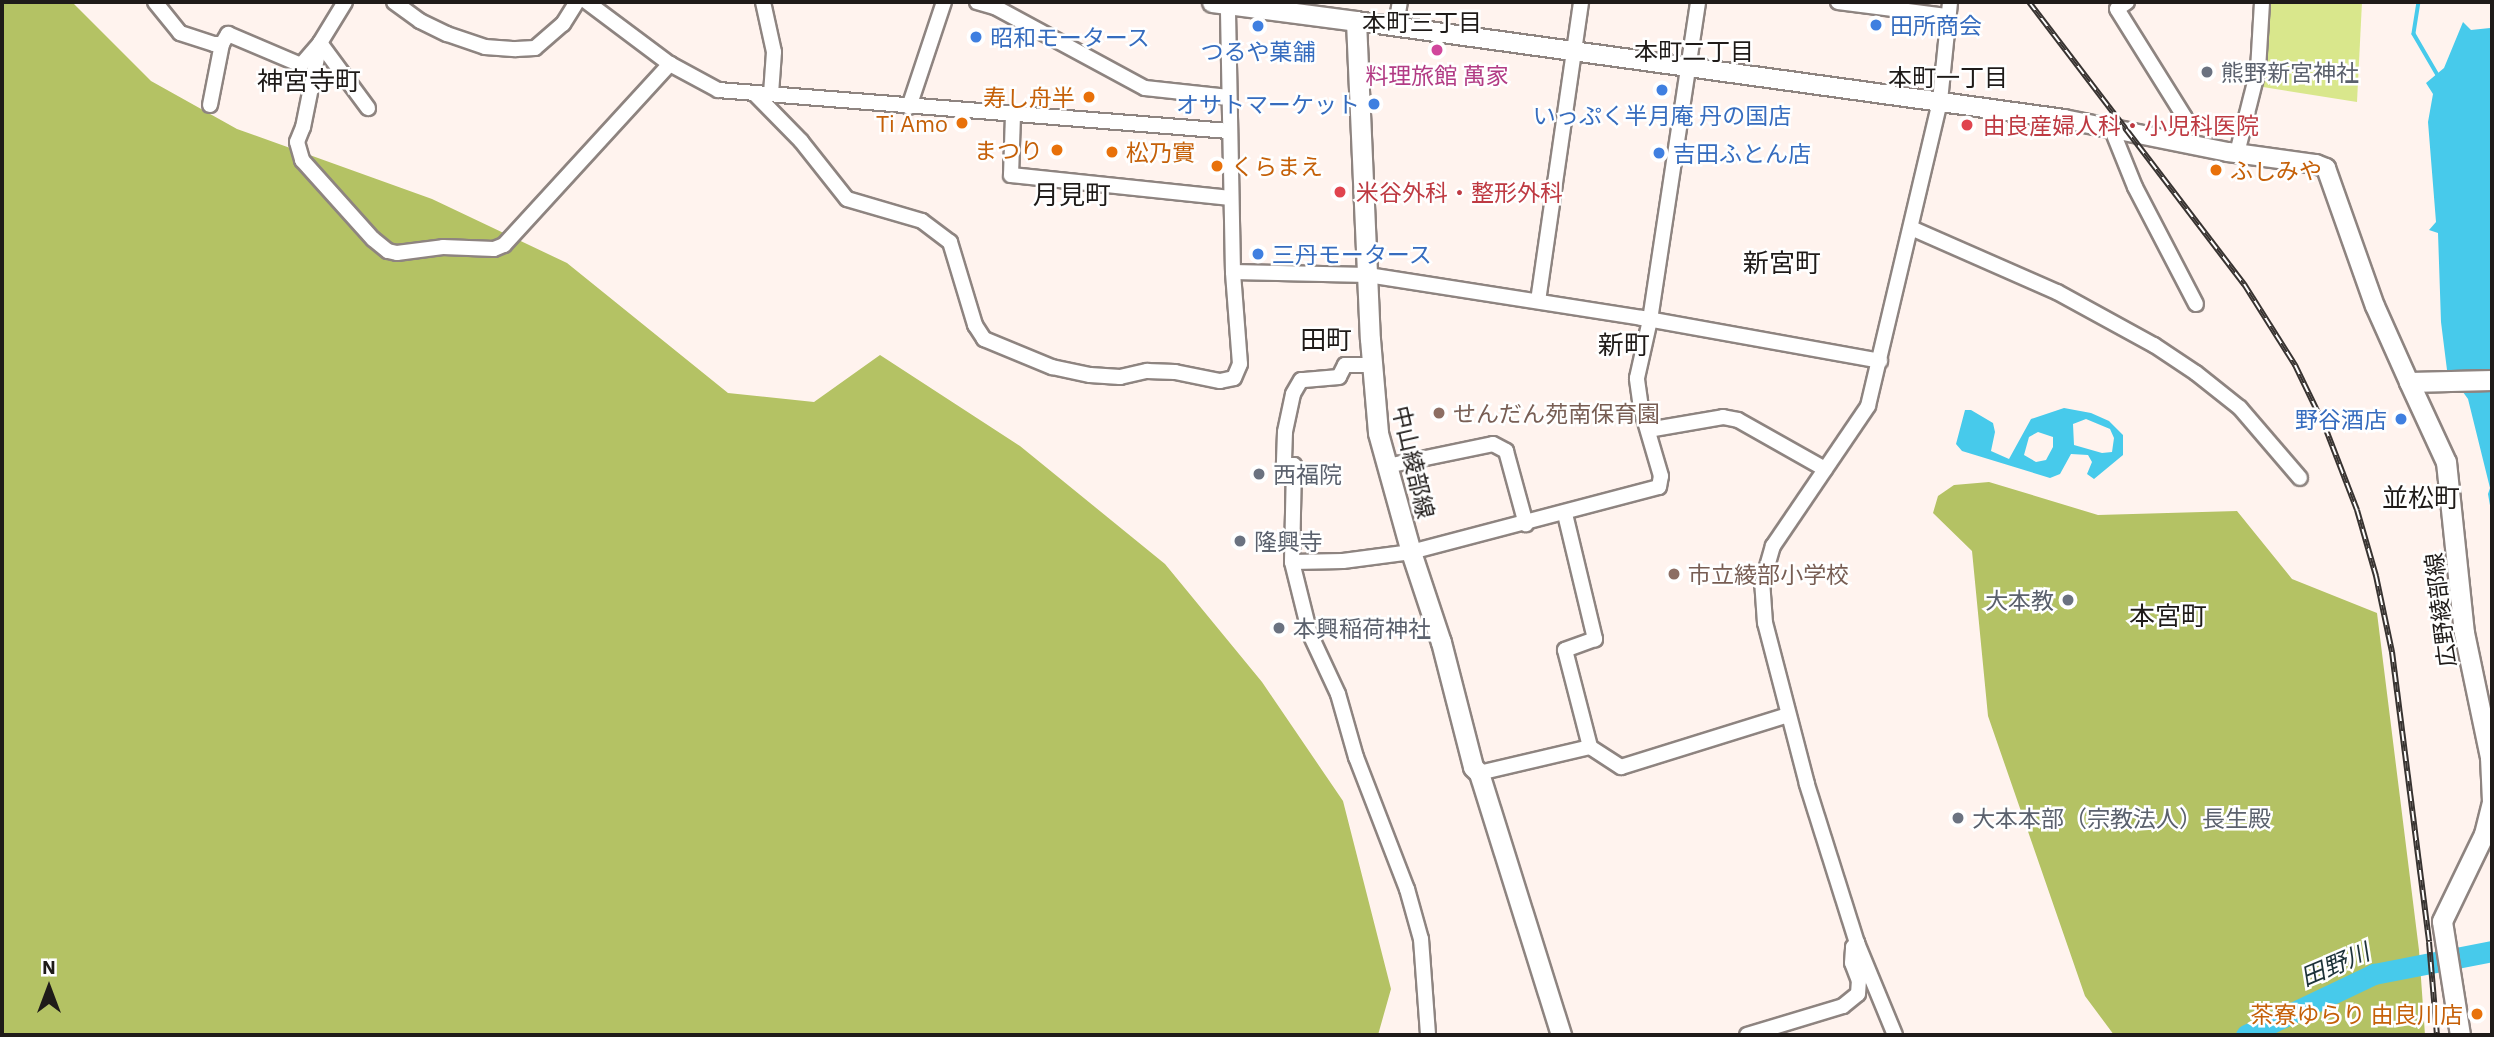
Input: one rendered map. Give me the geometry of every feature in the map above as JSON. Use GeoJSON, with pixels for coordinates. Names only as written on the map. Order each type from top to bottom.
{"type":"FeatureCollection","features":[{"type":"Feature","properties":{"kind":"main road"},"geometry":{"type":"LineString","coordinates":[[1223,2],[1308,7],[1356,21]]}},
{"type":"Feature","properties":{"kind":"main road","name":"中山綾部線"},"geometry":{"type":"LineString","coordinates":[[1356,21],[1372,365],[1378,433],[1411,552],[1441,642],[1473,767],[1479,773],[1561,1035]]}},
{"type":"Feature","properties":{"kind":"main road"},"geometry":{"type":"LineString","coordinates":[[2409,382],[2492,380]]}},
{"type":"Feature","properties":{"kind":"main road","name":"広野綾部線"},"geometry":{"type":"LineString","coordinates":[[2409,382],[2446,462],[2464,633],[2490,757],[2492,801],[2484,834],[2442,920],[2460,1035]]}},
{"type":"Feature","properties":{"kind":"street"},"geometry":{"type":"LineString","coordinates":[[155,2],[180,33],[222,44]]}},
{"type":"Feature","properties":{"kind":"street"},"geometry":{"type":"LineString","coordinates":[[210,105],[222,44],[228,34],[301,65],[320,43],[345,2]]}},
{"type":"Feature","properties":{"kind":"street"},"geometry":{"type":"LineString","coordinates":[[394,2],[420,22],[447,34],[485,47],[516,49],[534,48],[563,24],[577,2]]}},
{"type":"Feature","properties":{"kind":"street"},"geometry":{"type":"LineString","coordinates":[[587,2],[670,64],[718,90],[1229,131]]}},
{"type":"Feature","properties":{"kind":"street"},"geometry":{"type":"LineString","coordinates":[[763,2],[774,52],[771,94]]}},
{"type":"Feature","properties":{"kind":"street"},"geometry":{"type":"LineString","coordinates":[[909,107],[944,2]]}},
{"type":"Feature","properties":{"kind":"street"},"geometry":{"type":"LineString","coordinates":[[977,2],[995,7],[1145,88],[1229,97]]}},
{"type":"Feature","properties":{"kind":"street"},"geometry":{"type":"LineString","coordinates":[[755,94],[801,141],[846,199],[922,221],[950,242],[975,325],[984,339],[1052,366],[1090,375],[1120,377],[1147,371],[1175,372],[1220,381],[1234,378],[1240,364],[1233,272],[1229,97],[1223,2]]}},
{"type":"Feature","properties":{"kind":"street"},"geometry":{"type":"LineString","coordinates":[[1396,26],[1400,2]]}},
{"type":"Feature","properties":{"kind":"street"},"geometry":{"type":"LineString","coordinates":[[1538,301],[1581,2]]}},
{"type":"Feature","properties":{"kind":"street"},"geometry":{"type":"LineString","coordinates":[[1292,562],[1343,561],[1411,552],[1565,514],[1659,487],[1661,475],[1641,408],[1637,378],[1650,320],[1698,2]]}},
{"type":"Feature","properties":{"kind":"street"},"geometry":{"type":"LineString","coordinates":[[1838,2],[1949,9],[1940,102],[1868,406],[1773,546],[1762,583],[1765,623],[1788,716],[1857,943],[1895,1035]]}},
{"type":"Feature","properties":{"kind":"street"},"geometry":{"type":"LineString","coordinates":[[2237,153],[2258,70],[2262,2]]}},
{"type":"Feature","properties":{"kind":"street"},"geometry":{"type":"LineString","coordinates":[[2119,4],[2185,118],[2184,142]]}},
{"type":"Feature","properties":{"kind":"street"},"geometry":{"type":"LineString","coordinates":[[1356,21],[2064,119],[2326,168],[2375,306],[2409,382]]}},
{"type":"Feature","properties":{"kind":"street"},"geometry":{"type":"LineString","coordinates":[[320,43],[303,127],[297,142],[302,160],[380,247],[397,253],[443,247],[494,250],[504,245],[670,64]]}},
{"type":"Feature","properties":{"kind":"street"},"geometry":{"type":"LineString","coordinates":[[320,43],[368,108]]}},
{"type":"Feature","properties":{"kind":"street"},"geometry":{"type":"LineString","coordinates":[[1013,115],[1011,175],[1231,198]]}},
{"type":"Feature","properties":{"kind":"street"},"geometry":{"type":"LineString","coordinates":[[2112,130],[2135,187],[2196,304]]}},
{"type":"Feature","properties":{"kind":"street"},"geometry":{"type":"LineString","coordinates":[[1911,228],[2057,292],[2154,345],[2196,373],[2240,408],[2300,478]]}},
{"type":"Feature","properties":{"kind":"street"},"geometry":{"type":"LineString","coordinates":[[1233,272],[1368,275],[1538,301],[1880,361]]}},
{"type":"Feature","properties":{"kind":"street"},"geometry":{"type":"LineString","coordinates":[[1372,365],[1345,365],[1339,377],[1301,380],[1293,394],[1285,432],[1284,465],[1294,465],[1292,562],[1310,634],[1338,694],[1356,757],[1406,889],[1421,939],[1428,1035]]}},
{"type":"Feature","properties":{"kind":"street"},"geometry":{"type":"LineString","coordinates":[[1648,430],[1723,417],[1738,420],[1825,469]]}},
{"type":"Feature","properties":{"kind":"street"},"geometry":{"type":"LineString","coordinates":[[1387,466],[1493,444],[1506,451],[1526,524]]}},
{"type":"Feature","properties":{"kind":"street"},"geometry":{"type":"LineString","coordinates":[[1565,514],[1595,639],[1565,650],[1590,747],[1621,767],[1788,716]]}},
{"type":"Feature","properties":{"kind":"street"},"geometry":{"type":"LineString","coordinates":[[1479,773],[1590,747]]}},
{"type":"Feature","properties":{"kind":"street"},"geometry":{"type":"LineString","coordinates":[[1747,1035],[1843,1006],[1858,994],[1859,981],[1852,963],[1853,947],[1857,943]]}},
{"type":"Feature","properties":{"kind":"green space"},"geometry":{"type":"Polygon","coordinates":[[[2,2],[72,2],[151,81],[237,129],[432,199],[567,263],[728,393],[814,402],[880,355],[1020,446],[1165,564],[1262,682],[1343,801],[1391,989],[1378,1035],[2,1035],[2,2]]]}},
{"type":"Feature","properties":{"kind":"green space"},"geometry":{"type":"Polygon","coordinates":[[[2269,2],[2362,2],[2357,102],[2263,87],[2269,2]]]}},
{"type":"Feature","properties":{"kind":"green space"},"geometry":{"type":"Polygon","coordinates":[[[1989,482],[2098,515],[2237,511],[2292,579],[2377,613],[2419,950],[2425,1035],[2114,1035],[2085,996],[1988,716],[1972,551],[1933,513],[1938,496],[1954,485],[1989,482]]]}},
{"type":"Feature","properties":{"kind":"water"},"geometry":{"type":"Polygon","coordinates":[[[2463,22],[2471,30],[2490,28],[2492,25],[2492,517],[2488,494],[2490,488],[2468,399],[2447,370],[2441,322],[2438,233],[2429,230],[2436,222],[2428,122],[2433,94],[2426,83],[2444,68],[2463,22]]]}},
{"type":"Feature","properties":{"kind":"water"},"geometry":{"type":"Polygon","coordinates":[[[2064,408],[2091,413],[2109,421],[2123,435],[2123,455],[2094,479],[2087,474],[2092,462],[2088,455],[2071,454],[2060,474],[2050,478],[1962,451],[1956,444],[1965,410],[1971,410],[1993,423],[1995,432],[1991,451],[2009,459],[2031,419],[2064,408]],[[2086,419],[2073,424],[2074,445],[2102,453],[2112,452],[2114,438],[2110,429],[2086,419]],[[2038,432],[2029,437],[2024,455],[2036,462],[2046,460],[2053,447],[2053,437],[2038,432]]]}},
{"type":"Feature","properties":{"kind":"waterway"},"geometry":{"type":"LineString","coordinates":[[2419,2],[2414,34],[2439,77]]}},
{"type":"Feature","properties":{"kind":"waterway","name":"田野川"},"geometry":{"type":"LineString","coordinates":[[2246,1035],[2374,974],[2492,951]]}},
{"type":"Feature","properties":{"kind":"railway"},"geometry":{"type":"LineString","coordinates":[[2029,2],[2244,284],[2295,365],[2325,427],[2357,510],[2376,576],[2392,652],[2429,942],[2437,1035]]}},
{"type":"Feature","properties":{"kind":"place","name":"田所商会"},"geometry":{"type":"Point","coordinates":[1876,25]}},
{"type":"Feature","properties":{"kind":"place","name":"つるや菓舗"},"geometry":{"type":"Point","coordinates":[1258,26]}},
{"type":"Feature","properties":{"kind":"place","name":"昭和モータース"},"geometry":{"type":"Point","coordinates":[976,37]}},
{"type":"Feature","properties":{"kind":"place","name":"料理旅館 萬家"},"geometry":{"type":"Point","coordinates":[1437,50]}},
{"type":"Feature","properties":{"kind":"place","name":"熊野新宮神社"},"geometry":{"type":"Point","coordinates":[2207,72]}},
{"type":"Feature","properties":{"kind":"place","name":"いっぷく半月庵 丹の国店"},"geometry":{"type":"Point","coordinates":[1662,90]}},
{"type":"Feature","properties":{"kind":"place","name":"寿し舟半"},"geometry":{"type":"Point","coordinates":[1089,97]}},
{"type":"Feature","properties":{"kind":"place","name":"オサトマーケット"},"geometry":{"type":"Point","coordinates":[1374,104]}},
{"type":"Feature","properties":{"kind":"place","name":"Ti Amo"},"geometry":{"type":"Point","coordinates":[962,123]}},
{"type":"Feature","properties":{"kind":"place","name":"由良産婦人科・小児科医院"},"geometry":{"type":"Point","coordinates":[1967,125]}},
{"type":"Feature","properties":{"kind":"place","name":"まつり"},"geometry":{"type":"Point","coordinates":[1057,150]}},
{"type":"Feature","properties":{"kind":"place","name":"松乃實"},"geometry":{"type":"Point","coordinates":[1112,152]}},
{"type":"Feature","properties":{"kind":"place","name":"吉田ふとん店"},"geometry":{"type":"Point","coordinates":[1659,153]}},
{"type":"Feature","properties":{"kind":"place","name":"くらまえ"},"geometry":{"type":"Point","coordinates":[1217,166]}},
{"type":"Feature","properties":{"kind":"place","name":"ふしみや"},"geometry":{"type":"Point","coordinates":[2216,170]}},
{"type":"Feature","properties":{"kind":"place","name":"米谷外科・整形外科"},"geometry":{"type":"Point","coordinates":[1340,192]}},
{"type":"Feature","properties":{"kind":"place","name":"三丹モータース"},"geometry":{"type":"Point","coordinates":[1258,254]}},
{"type":"Feature","properties":{"kind":"place","name":"せんだん苑南保育園"},"geometry":{"type":"Point","coordinates":[1439,413]}},
{"type":"Feature","properties":{"kind":"place","name":"野谷酒店"},"geometry":{"type":"Point","coordinates":[2401,419]}},
{"type":"Feature","properties":{"kind":"place","name":"西福院"},"geometry":{"type":"Point","coordinates":[1259,474]}},
{"type":"Feature","properties":{"kind":"place","name":"隆興寺"},"geometry":{"type":"Point","coordinates":[1240,541]}},
{"type":"Feature","properties":{"kind":"place","name":"市立綾部小学校"},"geometry":{"type":"Point","coordinates":[1674,574]}},
{"type":"Feature","properties":{"kind":"place","name":"大本教"},"geometry":{"type":"Point","coordinates":[2068,600]}},
{"type":"Feature","properties":{"kind":"place","name":"本興稲荷神社"},"geometry":{"type":"Point","coordinates":[1279,628]}},
{"type":"Feature","properties":{"kind":"place","name":"大本本部（宗教法人）長生殿"},"geometry":{"type":"Point","coordinates":[1958,818]}},
{"type":"Feature","properties":{"kind":"place","name":"茶寮ゆらり 由良川店"},"geometry":{"type":"Point","coordinates":[2477,1014]}},
{"type":"Feature","properties":{"kind":"district","name":"本町三丁目"},"geometry":{"type":"Point","coordinates":[1422,23]}},
{"type":"Feature","properties":{"kind":"district","name":"本町二丁目"},"geometry":{"type":"Point","coordinates":[1694,52]}},
{"type":"Feature","properties":{"kind":"district","name":"本町一丁目"},"geometry":{"type":"Point","coordinates":[1948,78]}},
{"type":"Feature","properties":{"kind":"district","name":"神宮寺町"},"geometry":{"type":"Point","coordinates":[309,81]}},
{"type":"Feature","properties":{"kind":"district","name":"月見町"},"geometry":{"type":"Point","coordinates":[1072,195]}},
{"type":"Feature","properties":{"kind":"district","name":"新宮町"},"geometry":{"type":"Point","coordinates":[1782,263]}},
{"type":"Feature","properties":{"kind":"district","name":"田町"},"geometry":{"type":"Point","coordinates":[1326,340]}},
{"type":"Feature","properties":{"kind":"district","name":"新町"},"geometry":{"type":"Point","coordinates":[1624,345]}},
{"type":"Feature","properties":{"kind":"district","name":"並松町"},"geometry":{"type":"Point","coordinates":[2421,498]}},
{"type":"Feature","properties":{"kind":"district","name":"本宮町"},"geometry":{"type":"Point","coordinates":[2168,616]}}]}
